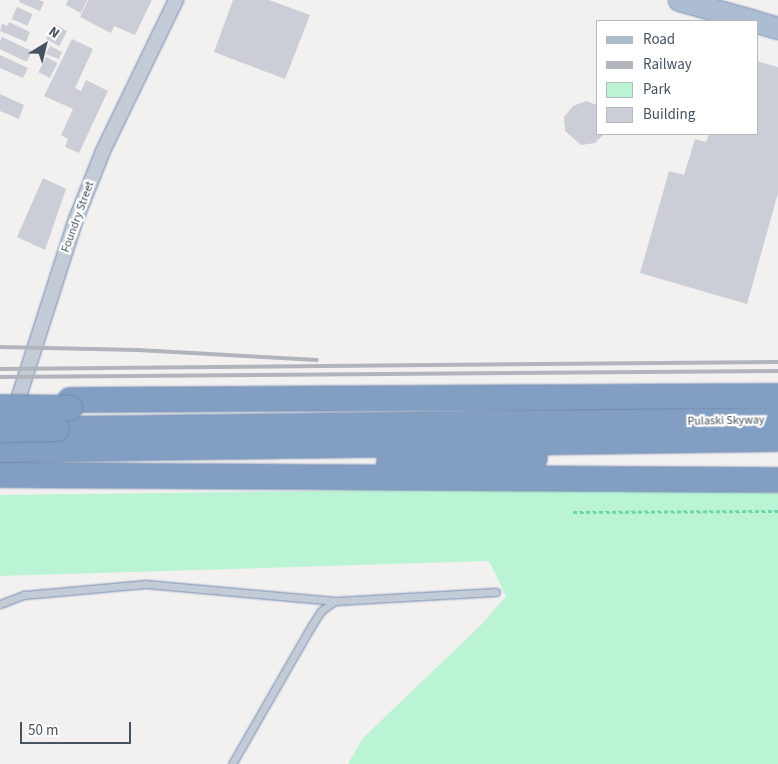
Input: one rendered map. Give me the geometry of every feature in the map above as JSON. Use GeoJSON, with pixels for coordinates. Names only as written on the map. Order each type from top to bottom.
{"type":"FeatureCollection","features":[{"type":"Feature","properties":{"kind":"highway"},"geometry":{"type":"LineString","coordinates":[[0,406],[778,396]]}},
{"type":"Feature","properties":{"kind":"highway"},"geometry":{"type":"LineString","coordinates":[[0,403],[420,412],[675,422]]}},
{"type":"Feature","properties":{"kind":"highway","name":"Pulaski Skyway"},"geometry":{"type":"LineString","coordinates":[[675,422],[778,420]]}},
{"type":"Feature","properties":{"kind":"highway"},"geometry":{"type":"LineString","coordinates":[[0,450],[53,439],[675,422]]}},
{"type":"Feature","properties":{"kind":"highway"},"geometry":{"type":"LineString","coordinates":[[0,430],[53,439],[768,444]]}},
{"type":"Feature","properties":{"kind":"highway"},"geometry":{"type":"LineString","coordinates":[[142,475],[327,464],[768,444]]}},
{"type":"Feature","properties":{"kind":"highway"},"geometry":{"type":"LineString","coordinates":[[0,475],[778,480]]}},
{"type":"Feature","properties":{"kind":"main road"},"geometry":{"type":"LineString","coordinates":[[679,0],[749,20]]}},
{"type":"Feature","properties":{"kind":"main road"},"geometry":{"type":"LineString","coordinates":[[758,23],[778,28]]}},
{"type":"Feature","properties":{"kind":"street","name":"Foundry Street"},"geometry":{"type":"LineString","coordinates":[[0,442],[34,357],[46,309],[76,219],[104,151],[176,0]]}},
{"type":"Feature","properties":{"kind":"lane"},"geometry":{"type":"LineString","coordinates":[[0,604],[24,595],[146,584],[334,601],[496,592]]}},
{"type":"Feature","properties":{"kind":"lane"},"geometry":{"type":"LineString","coordinates":[[232,764],[312,625],[321,611],[334,601]]}},
{"type":"Feature","properties":{"kind":"path"},"geometry":{"type":"LineString","coordinates":[[573,512],[778,512]]}},
{"type":"Feature","properties":{"kind":"green space"},"geometry":{"type":"Polygon","coordinates":[[[485,489],[778,493],[778,764],[348,764],[363,738],[482,624],[506,596],[489,561],[0,576],[0,495],[485,489]]]}},
{"type":"Feature","properties":{"kind":"building"},"geometry":{"type":"Polygon","coordinates":[[[20,0],[39,0],[44,2],[40,11],[19,2],[20,0]]]}},
{"type":"Feature","properties":{"kind":"building"},"geometry":{"type":"Polygon","coordinates":[[[68,0],[87,0],[81,13],[66,5],[68,0]]]}},
{"type":"Feature","properties":{"kind":"building"},"geometry":{"type":"Polygon","coordinates":[[[88,0],[152,0],[135,35],[114,26],[111,33],[80,17],[88,0]]]}},
{"type":"Feature","properties":{"kind":"building"},"geometry":{"type":"Polygon","coordinates":[[[233,0],[269,0],[310,15],[285,79],[214,52],[233,0]]]}},
{"type":"Feature","properties":{"kind":"building"},"geometry":{"type":"Polygon","coordinates":[[[17,7],[33,14],[27,26],[12,19],[17,7]]]}},
{"type":"Feature","properties":{"kind":"building"},"geometry":{"type":"Polygon","coordinates":[[[9,22],[30,32],[26,42],[0,31],[2,23],[7,26],[9,22]]]}},
{"type":"Feature","properties":{"kind":"building"},"geometry":{"type":"Polygon","coordinates":[[[54,24],[67,31],[59,46],[46,39],[54,24]]]}},
{"type":"Feature","properties":{"kind":"building"},"geometry":{"type":"Polygon","coordinates":[[[2,37],[32,51],[27,62],[0,49],[2,37]]]}},
{"type":"Feature","properties":{"kind":"building"},"geometry":{"type":"Polygon","coordinates":[[[72,39],[93,49],[75,88],[81,91],[86,80],[108,91],[79,153],[65,147],[68,139],[61,135],[73,109],[44,96],[72,39]]]}},
{"type":"Feature","properties":{"kind":"building"},"geometry":{"type":"Polygon","coordinates":[[[50,46],[62,52],[59,59],[46,54],[50,46]]]}},
{"type":"Feature","properties":{"kind":"building"},"geometry":{"type":"Polygon","coordinates":[[[0,55],[28,68],[23,78],[0,68],[0,55]]]}},
{"type":"Feature","properties":{"kind":"building"},"geometry":{"type":"Polygon","coordinates":[[[46,57],[58,63],[50,78],[38,72],[46,57]]]}},
{"type":"Feature","properties":{"kind":"building"},"geometry":{"type":"Polygon","coordinates":[[[758,61],[778,67],[778,193],[747,304],[640,273],[669,171],[684,175],[695,139],[706,142],[709,135],[758,135],[758,61]]]}},
{"type":"Feature","properties":{"kind":"building"},"geometry":{"type":"Polygon","coordinates":[[[0,94],[24,105],[19,119],[0,111],[0,94]]]}},
{"type":"Feature","properties":{"kind":"building"},"geometry":{"type":"Polygon","coordinates":[[[586,101],[596,105],[596,135],[603,135],[595,143],[581,145],[565,131],[564,117],[573,106],[586,101]]]}},
{"type":"Feature","properties":{"kind":"building"},"geometry":{"type":"Polygon","coordinates":[[[43,178],[66,189],[45,250],[17,237],[43,178]]]}},
{"type":"Feature","properties":{"kind":"railway"},"geometry":{"type":"LineString","coordinates":[[0,347],[138,350],[317,360]]}},
{"type":"Feature","properties":{"kind":"railway"},"geometry":{"type":"LineString","coordinates":[[0,369],[778,362]]}},
{"type":"Feature","properties":{"kind":"railway"},"geometry":{"type":"LineString","coordinates":[[0,377],[778,371]]}}]}
